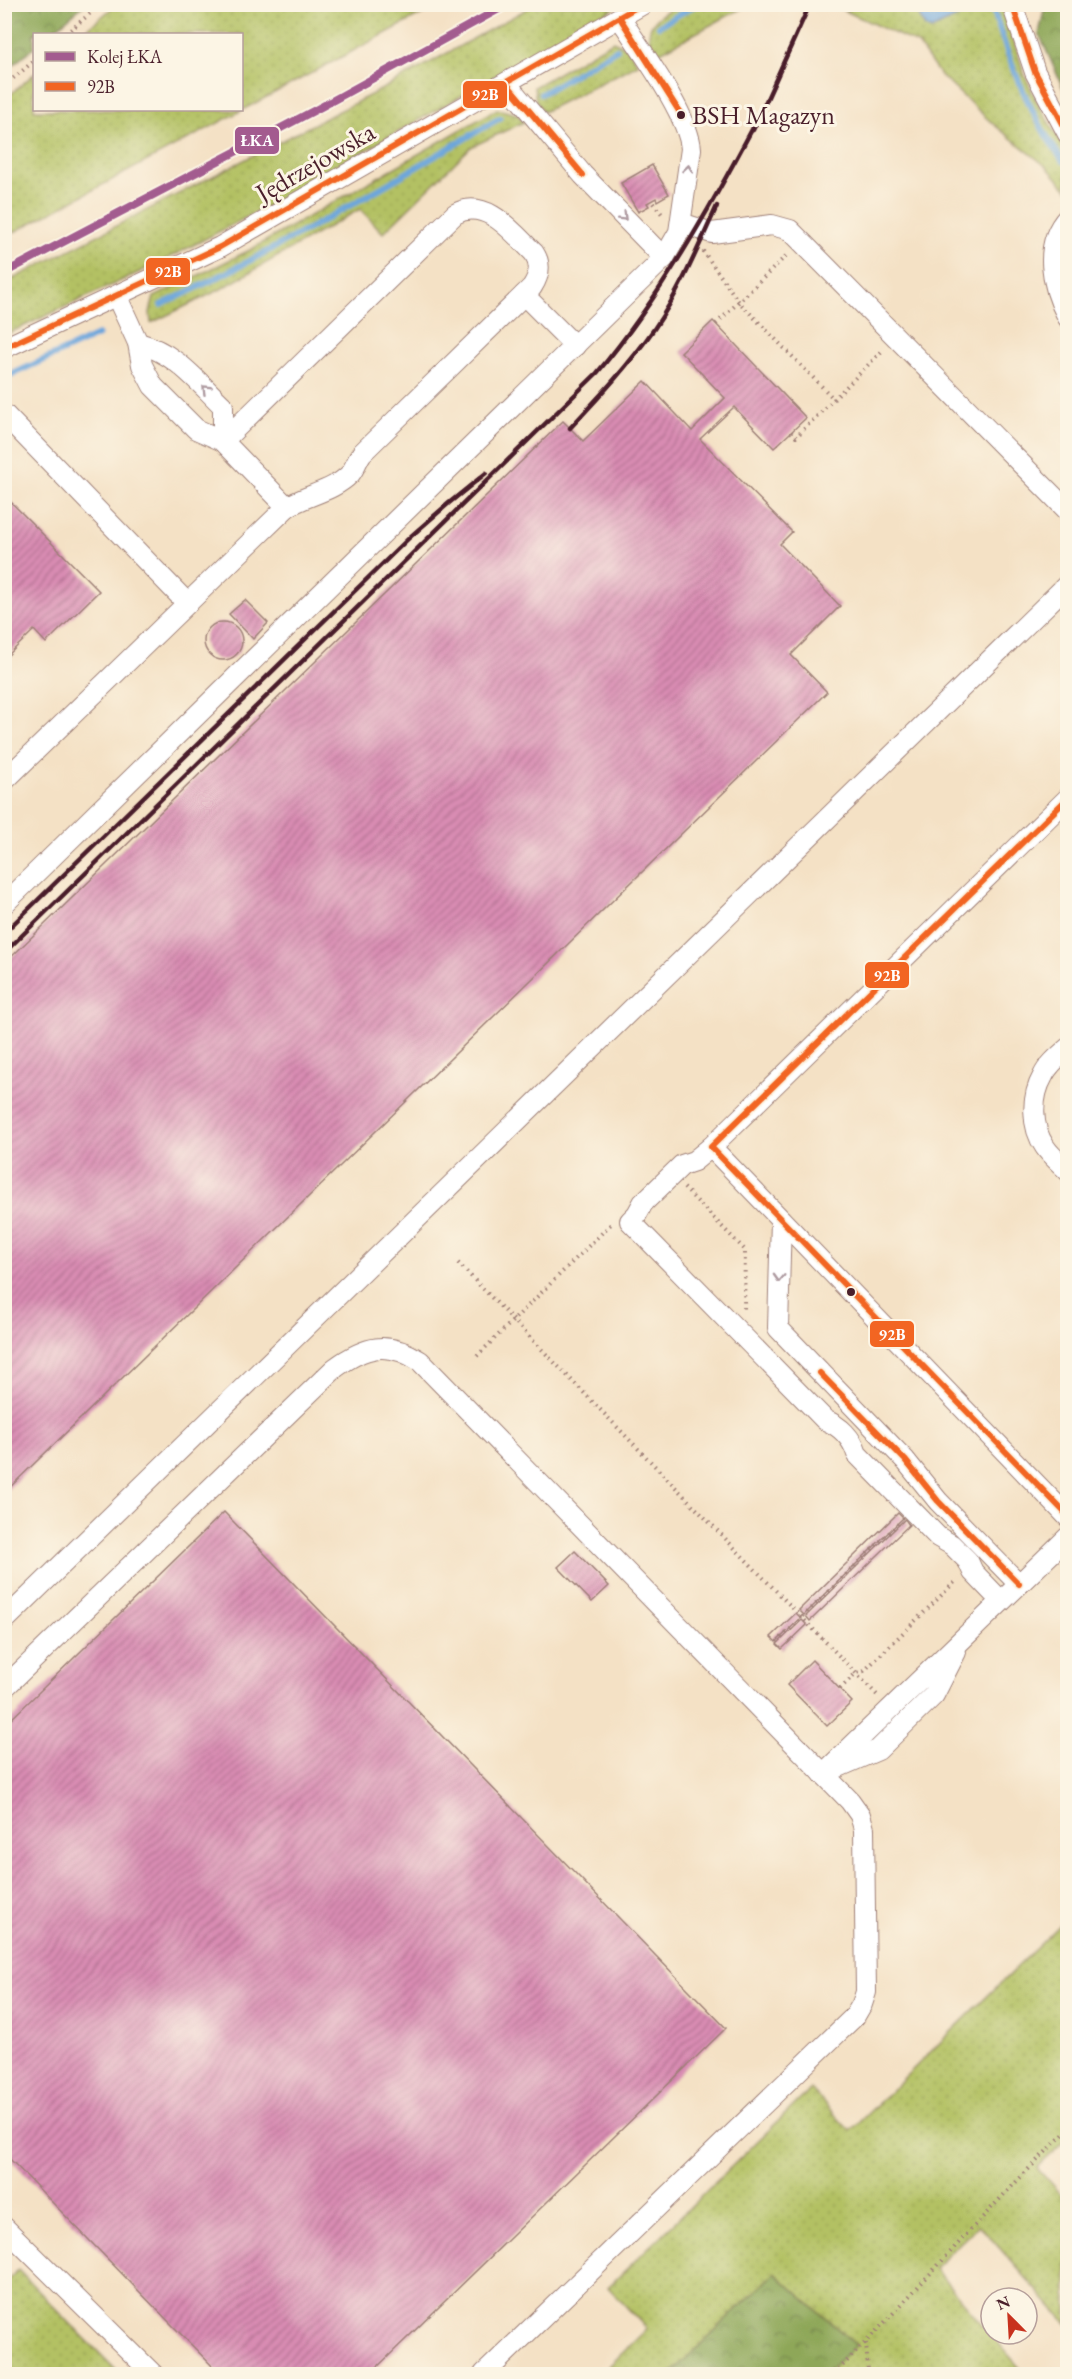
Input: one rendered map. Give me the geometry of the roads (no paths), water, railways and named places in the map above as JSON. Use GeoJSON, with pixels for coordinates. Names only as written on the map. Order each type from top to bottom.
{"type":"FeatureCollection","features":[{"type":"Feature","properties":{"kind":"street","name":"Jędrzejowska"},"geometry":{"type":"LineString","coordinates":[[4,348],[117,297],[219,247],[643,4]]}},
{"type":"Feature","properties":{"kind":"street"},"geometry":{"type":"LineString","coordinates":[[1012,4],[1035,72],[1068,134]]}},
{"type":"Feature","properties":{"kind":"street"},"geometry":{"type":"LineString","coordinates":[[4,904],[664,258],[680,227],[691,149],[690,137],[682,116],[620,18]]}},
{"type":"Feature","properties":{"kind":"street"},"geometry":{"type":"LineString","coordinates":[[506,83],[583,175],[664,258]]}},
{"type":"Feature","properties":{"kind":"street"},"geometry":{"type":"LineString","coordinates":[[4,781],[287,507],[336,484],[349,475],[362,453],[532,287],[539,272],[538,259],[495,216],[474,210],[460,211],[223,441]]}},
{"type":"Feature","properties":{"kind":"street"},"geometry":{"type":"LineString","coordinates":[[1068,217],[1057,231],[1052,267],[1059,300],[1068,318]]}},
{"type":"Feature","properties":{"kind":"street"},"geometry":{"type":"LineString","coordinates":[[680,227],[712,233],[772,225],[783,227],[802,240],[1068,511]]}},
{"type":"Feature","properties":{"kind":"street"},"geometry":{"type":"LineString","coordinates":[[524,295],[575,346]]}},
{"type":"Feature","properties":{"kind":"street"},"geometry":{"type":"LineString","coordinates":[[117,297],[138,343],[142,365],[153,386],[196,429],[223,441],[287,507]]}},
{"type":"Feature","properties":{"kind":"street"},"geometry":{"type":"LineString","coordinates":[[138,343],[157,348],[172,356],[223,406],[223,441]]}},
{"type":"Feature","properties":{"kind":"street"},"geometry":{"type":"LineString","coordinates":[[5,415],[187,603]]}},
{"type":"Feature","properties":{"kind":"street"},"geometry":{"type":"LineString","coordinates":[[4,1621],[1067,584]]}},
{"type":"Feature","properties":{"kind":"street"},"geometry":{"type":"LineString","coordinates":[[1001,1602],[973,1572],[961,1567],[945,1551],[939,1537],[857,1454],[853,1443],[841,1430],[835,1424],[825,1420],[630,1221],[643,1203],[682,1165],[694,1161],[711,1147],[1068,798]]}},
{"type":"Feature","properties":{"kind":"street"},"geometry":{"type":"LineString","coordinates":[[1068,1048],[1043,1075],[1036,1090],[1034,1108],[1039,1138],[1046,1149],[1068,1171]]}},
{"type":"Feature","properties":{"kind":"street"},"geometry":{"type":"LineString","coordinates":[[711,1147],[1068,1516]]}},
{"type":"Feature","properties":{"kind":"street"},"geometry":{"type":"LineString","coordinates":[[781,1220],[778,1328],[905,1460],[938,1501],[1019,1584]]}},
{"type":"Feature","properties":{"kind":"street"},"geometry":{"type":"LineString","coordinates":[[4,1688],[335,1368],[351,1356],[371,1348],[388,1347],[406,1352],[420,1360],[850,1801],[860,1815],[864,1829],[866,1992],[855,2016],[484,2374]]}},
{"type":"Feature","properties":{"kind":"street"},"geometry":{"type":"LineString","coordinates":[[823,1774],[1068,1537]]}},
{"type":"Feature","properties":{"kind":"street"},"geometry":{"type":"LineString","coordinates":[[823,1774],[855,1727],[912,1673],[965,1636]]}},
{"type":"Feature","properties":{"kind":"street"},"geometry":{"type":"LineString","coordinates":[[4,2228],[153,2374]]}},
{"type":"Feature","properties":{"kind":"water"},"geometry":{"type":"Polygon","coordinates":[[[976,4],[974,10],[931,30],[925,27],[914,5],[976,4]]]}},
{"type":"Feature","properties":{"kind":"waterway"},"geometry":{"type":"LineString","coordinates":[[659,26],[697,4]]}},
{"type":"Feature","properties":{"kind":"waterway"},"geometry":{"type":"LineString","coordinates":[[992,4],[1005,46],[1030,106],[1063,161]]}},
{"type":"Feature","properties":{"kind":"waterway"},"geometry":{"type":"LineString","coordinates":[[541,94],[617,49]]}},
{"type":"Feature","properties":{"kind":"waterway"},"geometry":{"type":"LineString","coordinates":[[161,305],[290,239],[500,118]]}},
{"type":"Feature","properties":{"kind":"waterway"},"geometry":{"type":"LineString","coordinates":[[4,378],[98,335]]}},
{"type":"Feature","properties":{"kind":"railway"},"geometry":{"type":"LineString","coordinates":[[753,130],[810,4]]}},
{"type":"Feature","properties":{"kind":"railway"},"geometry":{"type":"LineString","coordinates":[[4,953],[597,373],[642,314],[683,252],[756,122]]}},
{"type":"Feature","properties":{"kind":"railway"},"geometry":{"type":"LineString","coordinates":[[570,428],[624,368],[654,329],[696,253],[717,206]]}},
{"type":"Feature","properties":{"kind":"railway"},"geometry":{"type":"LineString","coordinates":[[4,933],[410,537],[486,473]]}},
{"type":"Feature","properties":{"kind":"rail line","name":"ŁKA"},"geometry":{"type":"LineString","coordinates":[[4,273],[321,107],[508,4]]}},
{"type":"Feature","properties":{"kind":"place","name":"BSH Magazyn"},"geometry":{"type":"Point","coordinates":[681,115]}}]}
